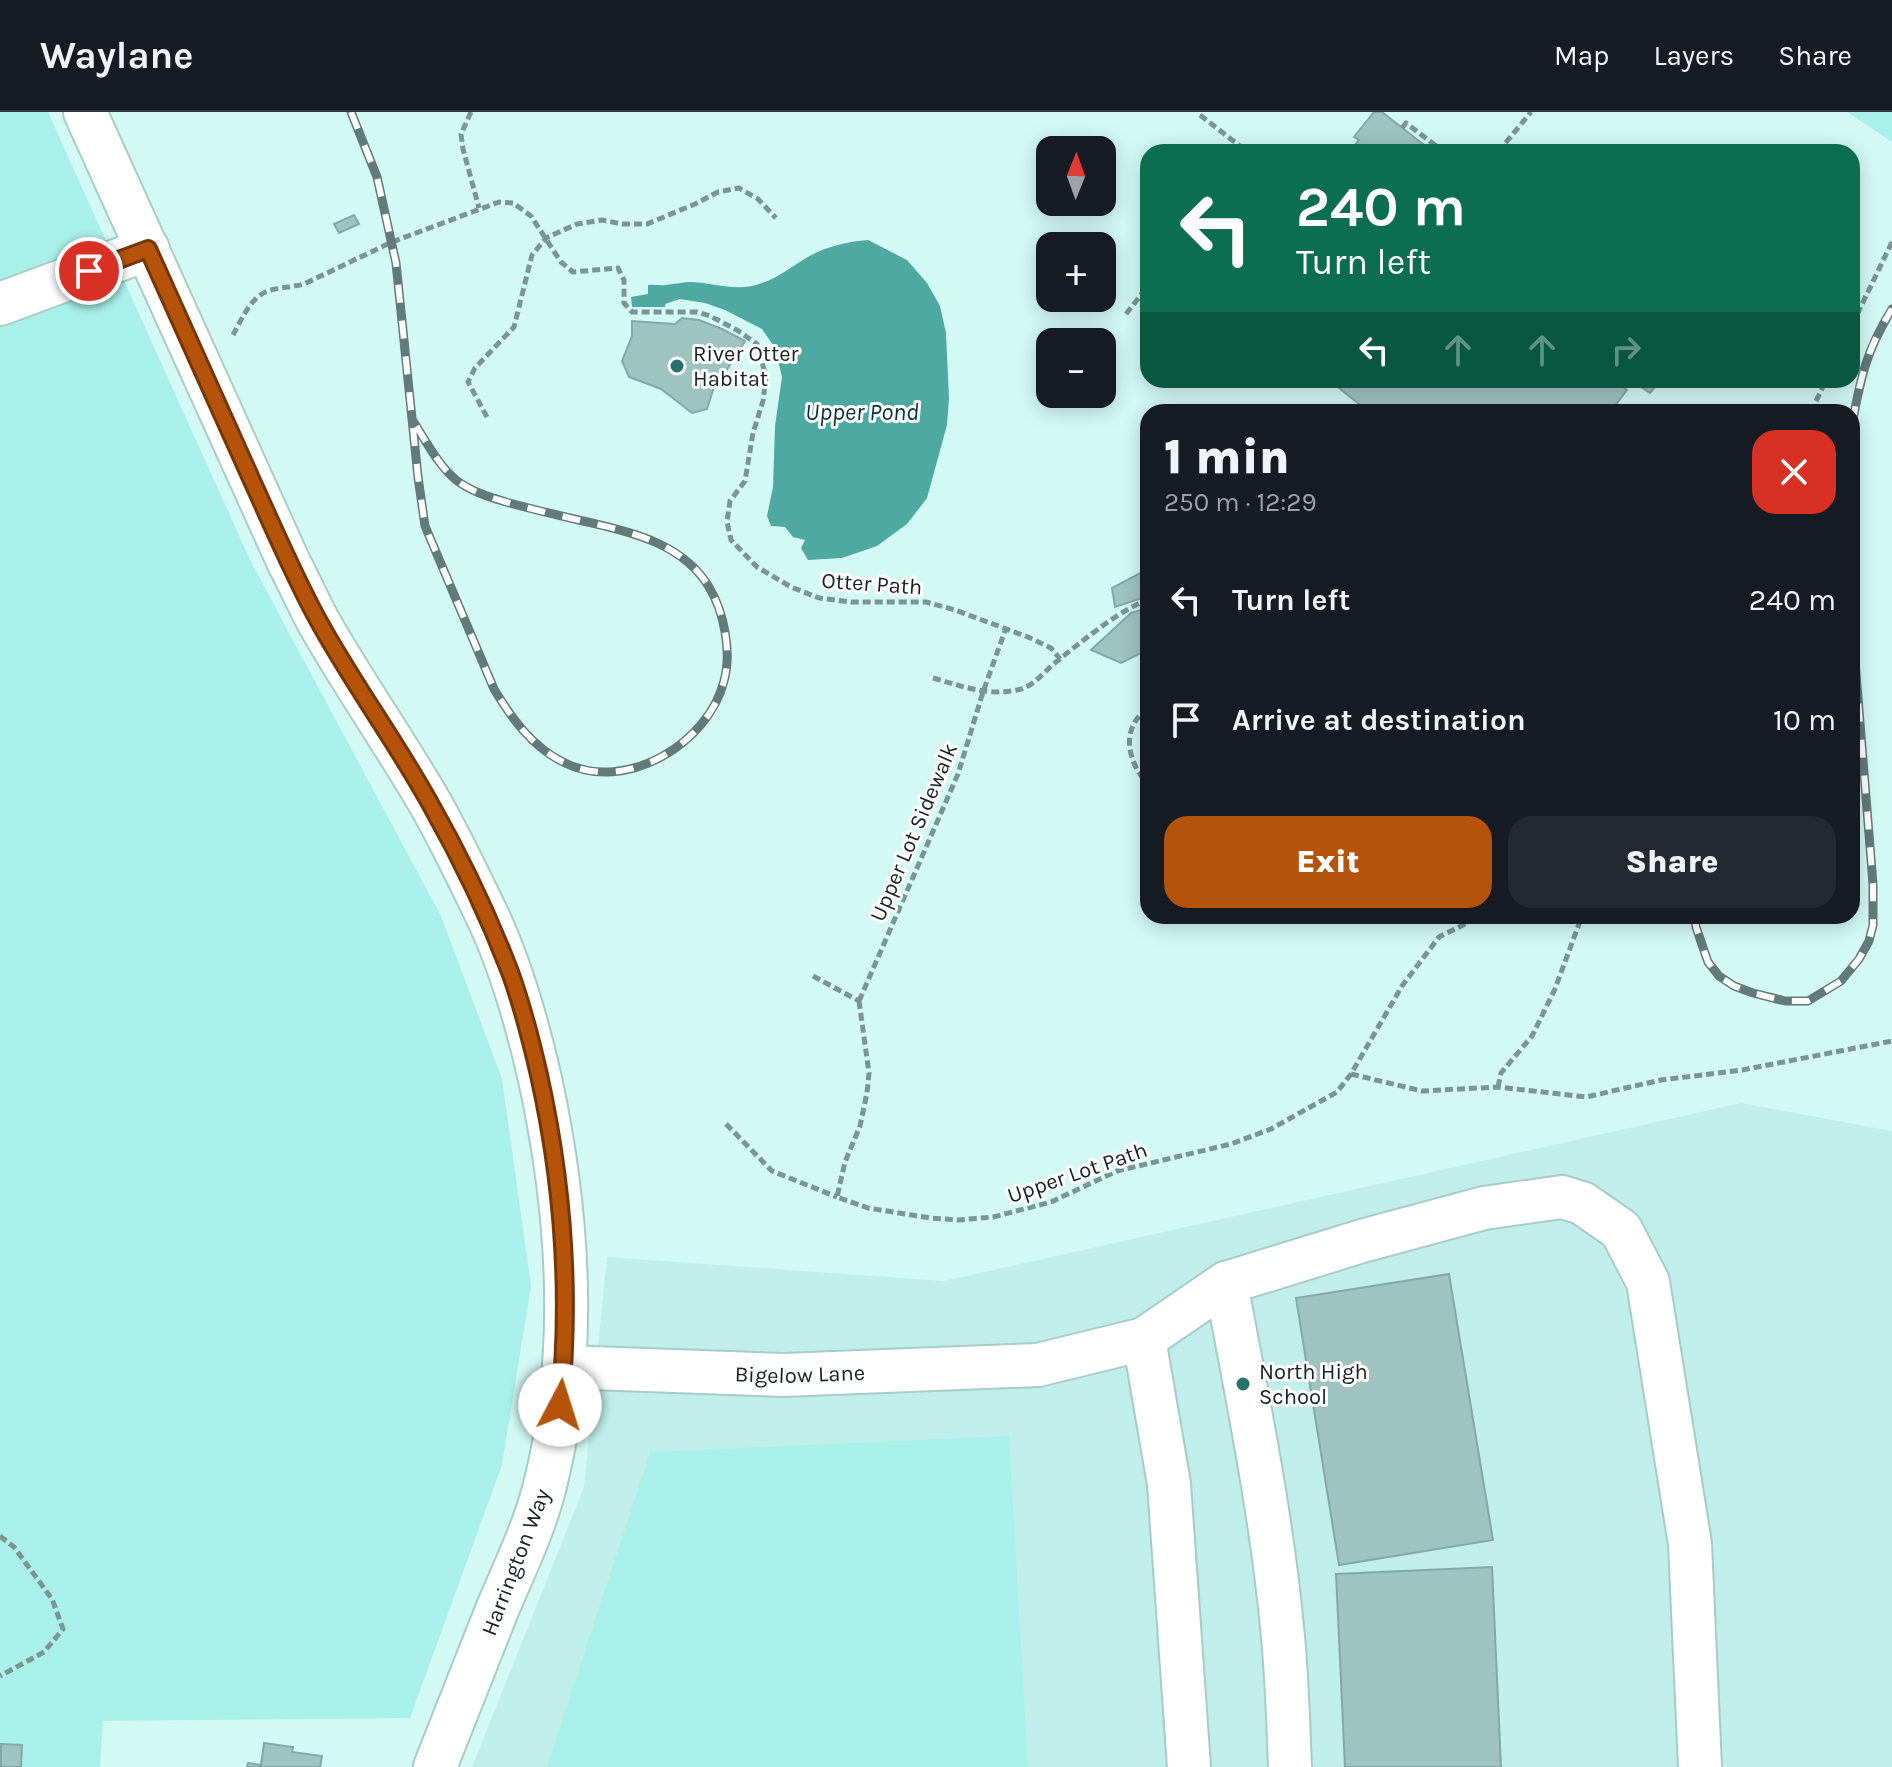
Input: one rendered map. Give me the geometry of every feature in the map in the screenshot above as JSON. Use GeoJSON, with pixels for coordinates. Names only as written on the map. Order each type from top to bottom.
{"type":"FeatureCollection","features":[{"type":"Feature","properties":{"kind":"street","name":"Harrington Way"},"geometry":{"type":"LineString","coordinates":[[85,112],[317,619],[431,806],[488,917],[511,975],[532,1043],[547,1113],[558,1183],[566,1306],[564,1367],[554,1444],[547,1481],[532,1525],[435,1767]]}},
{"type":"Feature","properties":{"kind":"street"},"geometry":{"type":"LineString","coordinates":[[0,304],[148,249]]}},
{"type":"Feature","properties":{"kind":"street"},"geometry":{"type":"LineString","coordinates":[[1189,1767],[1169,1484],[1144,1339],[1226,1283],[1484,1208],[1562,1197],[1582,1203],[1621,1230],[1648,1282],[1690,1544],[1700,1767]]}},
{"type":"Feature","properties":{"kind":"street"},"geometry":{"type":"LineString","coordinates":[[1226,1283],[1271,1538],[1282,1628],[1290,1767]]}},
{"type":"Feature","properties":{"kind":"street","name":"Bigelow Lane"},"geometry":{"type":"LineString","coordinates":[[564,1367],[783,1375],[1038,1365],[1144,1339]]}},
{"type":"Feature","properties":{"kind":"path"},"geometry":{"type":"LineString","coordinates":[[471,112],[461,134],[479,208]]}},
{"type":"Feature","properties":{"kind":"path"},"geometry":{"type":"LineString","coordinates":[[1505,144],[1531,112]]}},
{"type":"Feature","properties":{"kind":"path"},"geometry":{"type":"LineString","coordinates":[[1200,115],[1237,144]]}},
{"type":"Feature","properties":{"kind":"path"},"geometry":{"type":"LineString","coordinates":[[1402,128],[1406,123],[1434,144]]}},
{"type":"Feature","properties":{"kind":"path"},"geometry":{"type":"LineString","coordinates":[[487,417],[468,382],[475,368],[514,327],[532,255],[546,238],[577,224],[602,220],[647,224],[718,192],[739,188],[758,199],[776,218]]}},
{"type":"Feature","properties":{"kind":"path","name":"Otter Path"},"geometry":{"type":"LineString","coordinates":[[233,335],[249,305],[267,290],[289,289],[304,284],[392,242],[479,208],[499,202],[513,203],[531,216],[561,262],[573,272],[618,268],[624,280],[624,303],[632,312],[697,312],[737,330],[757,344],[766,377],[763,401],[753,433],[745,481],[730,501],[727,522],[731,540],[757,567],[791,587],[819,598],[851,602],[926,602],[1006,628]]}},
{"type":"Feature","properties":{"kind":"path"},"geometry":{"type":"LineString","coordinates":[[1860,308],[1892,242]]}},
{"type":"Feature","properties":{"kind":"path"},"geometry":{"type":"LineString","coordinates":[[1126,314],[1140,296]]}},
{"type":"Feature","properties":{"kind":"path"},"geometry":{"type":"LineString","coordinates":[[933,678],[983,692],[1028,688],[1060,659],[1140,603]]}},
{"type":"Feature","properties":{"kind":"path"},"geometry":{"type":"LineString","coordinates":[[1006,628],[1051,648],[1060,659]]}},
{"type":"Feature","properties":{"kind":"path","name":"Upper Lot Sidewalk"},"geometry":{"type":"LineString","coordinates":[[859,1001],[958,774],[1006,628]]}},
{"type":"Feature","properties":{"kind":"path"},"geometry":{"type":"LineString","coordinates":[[1140,713],[1132,728],[1129,744],[1132,762],[1140,774]]}},
{"type":"Feature","properties":{"kind":"path","name":"Upper Lot Path"},"geometry":{"type":"LineString","coordinates":[[726,1124],[772,1171],[868,1208],[958,1220],[993,1217],[1051,1202],[1117,1171],[1231,1144],[1271,1129],[1337,1092],[1351,1074],[1402,986],[1439,937],[1465,924]]}},
{"type":"Feature","properties":{"kind":"path"},"geometry":{"type":"LineString","coordinates":[[1498,1087],[1501,1073],[1532,1036],[1555,989],[1579,924]]}},
{"type":"Feature","properties":{"kind":"path"},"geometry":{"type":"LineString","coordinates":[[813,976],[859,1001],[869,1073],[860,1126],[845,1162],[837,1197]]}},
{"type":"Feature","properties":{"kind":"path"},"geometry":{"type":"LineString","coordinates":[[1351,1074],[1422,1091],[1498,1087],[1586,1097],[1661,1080],[1742,1070],[1892,1041]]}},
{"type":"Feature","properties":{"kind":"path"},"geometry":{"type":"LineString","coordinates":[[0,1536],[14,1547],[52,1599],[63,1629],[44,1652],[0,1676]]}},
{"type":"Feature","properties":{"kind":"shaded area"},"geometry":{"type":"Polygon","coordinates":[[[0,112],[48,112],[250,560],[441,916],[502,1079],[531,1286],[502,1465],[410,1718],[103,1721],[100,1767],[0,1767],[0,112]]]}},
{"type":"Feature","properties":{"kind":"shaded area"},"geometry":{"type":"Polygon","coordinates":[[[1847,112],[1892,112],[1892,142],[1847,112]]]}},
{"type":"Feature","properties":{"kind":"shaded area","name":"North High School"},"geometry":{"type":"Polygon","coordinates":[[[1741,1103],[1892,1131],[1892,1767],[472,1767],[584,1487],[607,1257],[944,1281],[1741,1103]]]}},
{"type":"Feature","properties":{"kind":"shaded area"},"geometry":{"type":"Polygon","coordinates":[[[1009,1436],[1028,1767],[547,1767],[650,1452],[1009,1436]]]}},
{"type":"Feature","properties":{"kind":"water","name":"Upper Pond"},"geometry":{"type":"Polygon","coordinates":[[[868,240],[907,260],[927,283],[940,306],[946,333],[947,425],[927,498],[907,524],[877,546],[842,558],[808,560],[801,548],[805,540],[793,537],[785,527],[771,526],[767,516],[773,487],[775,426],[782,377],[775,348],[762,329],[725,310],[680,299],[665,304],[665,307],[632,307],[631,297],[648,294],[648,285],[691,282],[750,286],[771,279],[826,248],[868,240]]]}},
{"type":"Feature","properties":{"kind":"building"},"geometry":{"type":"Polygon","coordinates":[[[1374,112],[1382,112],[1423,144],[1356,144],[1359,140],[1354,137],[1374,112]]]}},
{"type":"Feature","properties":{"kind":"building"},"geometry":{"type":"Polygon","coordinates":[[[354,215],[359,224],[339,233],[334,224],[354,215]]]}},
{"type":"Feature","properties":{"kind":"building","name":"River Otter Habitat"},"geometry":{"type":"Polygon","coordinates":[[[682,318],[699,320],[745,341],[726,371],[717,378],[707,409],[692,413],[661,389],[629,377],[622,361],[632,336],[632,321],[675,324],[682,318]]]}},
{"type":"Feature","properties":{"kind":"building"},"geometry":{"type":"Polygon","coordinates":[[[1339,388],[1627,390],[1616,404],[1359,404],[1339,388]]]}},
{"type":"Feature","properties":{"kind":"building"},"geometry":{"type":"Polygon","coordinates":[[[1140,573],[1140,599],[1115,607],[1112,588],[1140,573]]]}},
{"type":"Feature","properties":{"kind":"building"},"geometry":{"type":"Polygon","coordinates":[[[1140,610],[1140,654],[1121,663],[1091,650],[1131,613],[1140,610]]]}},
{"type":"Feature","properties":{"kind":"building"},"geometry":{"type":"Polygon","coordinates":[[[1449,1274],[1493,1540],[1339,1565],[1296,1298],[1449,1274]]]}},
{"type":"Feature","properties":{"kind":"building"},"geometry":{"type":"Polygon","coordinates":[[[1492,1567],[1501,1767],[1345,1767],[1336,1574],[1492,1567]]]}},
{"type":"Feature","properties":{"kind":"building"},"geometry":{"type":"Polygon","coordinates":[[[264,1743],[293,1747],[292,1752],[322,1756],[320,1767],[247,1767],[248,1763],[261,1765],[264,1743]]]}},
{"type":"Feature","properties":{"kind":"building"},"geometry":{"type":"Polygon","coordinates":[[[1,1744],[22,1745],[21,1767],[1,1767],[1,1744]]]}},
{"type":"Feature","properties":{"kind":"railway"},"geometry":{"type":"LineString","coordinates":[[351,112],[377,177],[396,263],[418,477],[425,526],[494,689],[533,741],[565,763],[589,771],[613,772],[638,767],[683,743],[701,725],[715,704],[726,670],[727,645],[722,620],[714,597],[698,572],[684,559],[653,541],[506,502],[467,487],[444,467],[413,421]]}},
{"type":"Feature","properties":{"kind":"railway"},"geometry":{"type":"LineString","coordinates":[[1860,385],[1876,338],[1892,309]]}},
{"type":"Feature","properties":{"kind":"railway"},"geometry":{"type":"LineString","coordinates":[[1856,404],[1859,388]]}},
{"type":"Feature","properties":{"kind":"railway"},"geometry":{"type":"LineString","coordinates":[[1696,924],[1708,962],[1719,976],[1734,986],[1785,1001],[1808,1001],[1841,981],[1859,959],[1873,925],[1873,884],[1860,723]]}},
{"type":"Feature","properties":{"kind":"place","name":"River Otter Habitat"},"geometry":{"type":"Point","coordinates":[677,366]}},
{"type":"Feature","properties":{"kind":"place","name":"North High School"},"geometry":{"type":"Point","coordinates":[1243,1384]}},
{"type":"Feature","properties":{"kind":"route"},"geometry":{"type":"LineString","coordinates":[[89,271],[148,249],[317,619],[431,806],[488,917],[511,975],[532,1043],[558,1183],[566,1306],[560,1405]]}}]}
